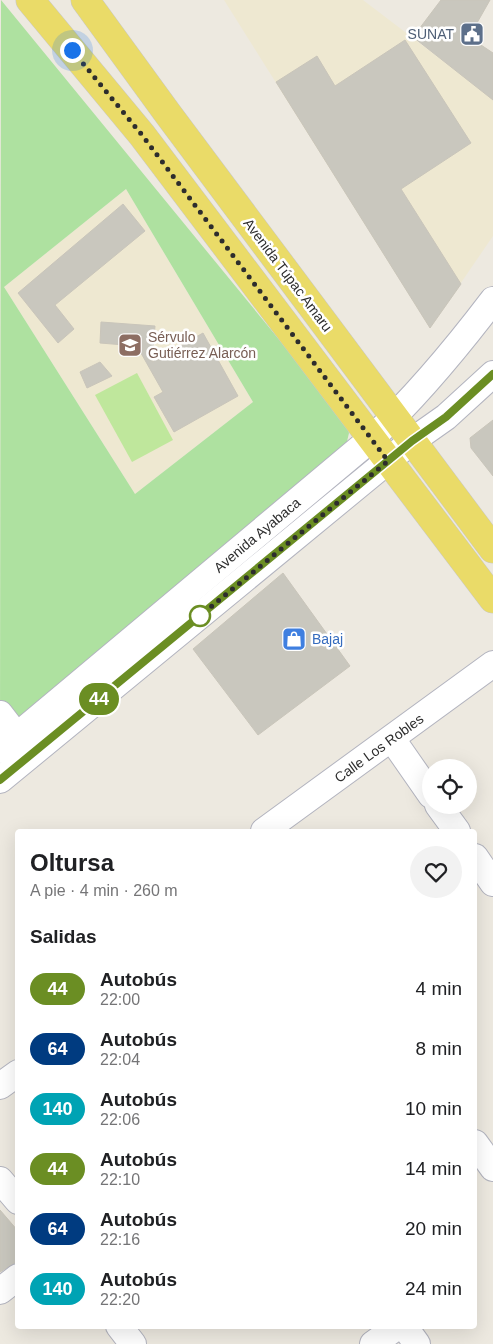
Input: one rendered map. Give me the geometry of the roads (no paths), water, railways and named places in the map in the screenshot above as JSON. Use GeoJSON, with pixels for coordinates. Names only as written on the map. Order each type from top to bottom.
{"type":"FeatureCollection","features":[{"type":"Feature","properties":{"kind":"main road"},"geometry":{"type":"LineString","coordinates":[[30,0],[142,135],[493,599]]}},
{"type":"Feature","properties":{"kind":"main road","name":"Avenida Túpac Amaru"},"geometry":{"type":"LineString","coordinates":[[85,0],[493,549]]}},
{"type":"Feature","properties":{"kind":"main road"},"geometry":{"type":"LineString","coordinates":[[142,135],[168,114]]}},
{"type":"Feature","properties":{"kind":"street","name":"Avenida Ayabaca"},"geometry":{"type":"LineString","coordinates":[[0,780],[16,747],[394,418],[450,356],[493,300]]}},
{"type":"Feature","properties":{"kind":"street","name":"Avenida Ayabaca"},"geometry":{"type":"LineString","coordinates":[[16,747],[412,441],[446,417],[493,374]]}},
{"type":"Feature","properties":{"kind":"street","name":"Calle Los Robles"},"geometry":{"type":"LineString","coordinates":[[267,829],[493,664]]}},
{"type":"Feature","properties":{"kind":"street"},"geometry":{"type":"LineString","coordinates":[[0,714],[16,747]]}},
{"type":"Feature","properties":{"kind":"street"},"geometry":{"type":"LineString","coordinates":[[392,739],[422,782]]}},
{"type":"Feature","properties":{"kind":"street"},"geometry":{"type":"LineString","coordinates":[[445,814],[456,829]]}},
{"type":"Feature","properties":{"kind":"street"},"geometry":{"type":"LineString","coordinates":[[477,861],[493,883]]}},
{"type":"Feature","properties":{"kind":"street"},"geometry":{"type":"LineString","coordinates":[[0,1086],[15,1075]]}},
{"type":"Feature","properties":{"kind":"street"},"geometry":{"type":"LineString","coordinates":[[477,1146],[493,1168]]}},
{"type":"Feature","properties":{"kind":"street"},"geometry":{"type":"LineString","coordinates":[[0,1180],[15,1198]]}},
{"type":"Feature","properties":{"kind":"street"},"geometry":{"type":"LineString","coordinates":[[0,1291],[15,1279]]}},
{"type":"Feature","properties":{"kind":"street"},"geometry":{"type":"LineString","coordinates":[[121,1329],[133,1344]]}},
{"type":"Feature","properties":{"kind":"street"},"geometry":{"type":"LineString","coordinates":[[373,1344],[394,1329]]}},
{"type":"Feature","properties":{"kind":"street"},"geometry":{"type":"LineString","coordinates":[[406,1329],[417,1344]]}},
{"type":"Feature","properties":{"kind":"place","name":"SUNAT"},"geometry":{"type":"Point","coordinates":[472,34]}},
{"type":"Feature","properties":{"kind":"place","name":"Sérvulo Gutiérrez Alarcón"},"geometry":{"type":"Point","coordinates":[130,345]}},
{"type":"Feature","properties":{"kind":"place","name":"Bajaj"},"geometry":{"type":"Point","coordinates":[294,639]}}]}
